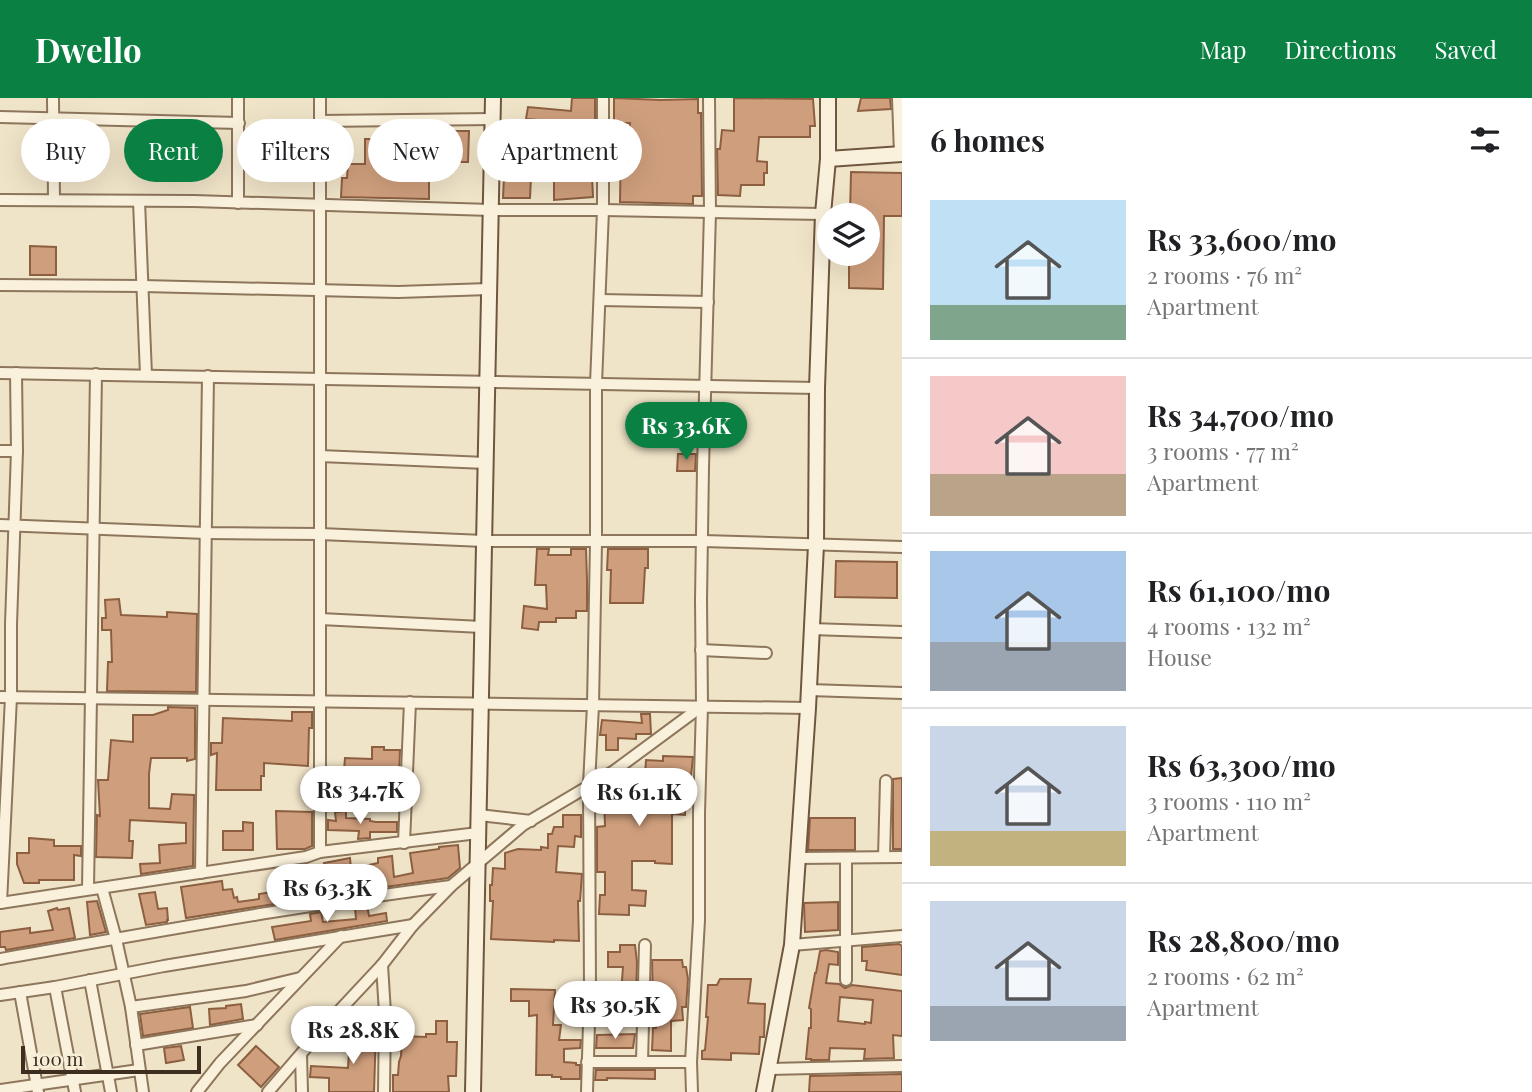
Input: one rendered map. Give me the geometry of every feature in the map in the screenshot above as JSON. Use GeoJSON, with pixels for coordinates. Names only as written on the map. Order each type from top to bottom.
{"type":"FeatureCollection","features":[{"type":"Feature","properties":{"kind":"street"},"geometry":{"type":"LineString","coordinates":[[53,98],[54,200]]}},
{"type":"Feature","properties":{"kind":"street"},"geometry":{"type":"LineString","coordinates":[[238,98],[239,119]]}},
{"type":"Feature","properties":{"kind":"street"},"geometry":{"type":"LineString","coordinates":[[320,98],[320,119]]}},
{"type":"Feature","properties":{"kind":"street"},"geometry":{"type":"LineString","coordinates":[[493,98],[493,119]]}},
{"type":"Feature","properties":{"kind":"street"},"geometry":{"type":"LineString","coordinates":[[587,1092],[590,989],[589,785],[593,705],[596,384],[603,210],[603,98]]}},
{"type":"Feature","properties":{"kind":"street"},"geometry":{"type":"LineString","coordinates":[[692,1092],[691,1062],[699,920],[701,650],[710,212],[709,98]]}},
{"type":"Feature","properties":{"kind":"street"},"geometry":{"type":"LineString","coordinates":[[824,203],[828,159],[828,98]]}},
{"type":"Feature","properties":{"kind":"street"},"geometry":{"type":"LineString","coordinates":[[828,159],[901,154],[898,98]]}},
{"type":"Feature","properties":{"kind":"street"},"geometry":{"type":"LineString","coordinates":[[0,117],[237,122]]}},
{"type":"Feature","properties":{"kind":"street"},"geometry":{"type":"LineString","coordinates":[[354,121],[477,119]]}},
{"type":"Feature","properties":{"kind":"street"},"geometry":{"type":"LineString","coordinates":[[238,182],[238,203]]}},
{"type":"Feature","properties":{"kind":"street"},"geometry":{"type":"LineString","coordinates":[[320,182],[320,852]]}},
{"type":"Feature","properties":{"kind":"street"},"geometry":{"type":"LineString","coordinates":[[473,1092],[492,182]]}},
{"type":"Feature","properties":{"kind":"street"},"geometry":{"type":"LineString","coordinates":[[0,200],[194,201],[491,210],[817,214]]}},
{"type":"Feature","properties":{"kind":"street"},"geometry":{"type":"LineString","coordinates":[[139,201],[146,375]]}},
{"type":"Feature","properties":{"kind":"street"},"geometry":{"type":"LineString","coordinates":[[764,1092],[792,944],[798,858],[816,545],[821,266]]}},
{"type":"Feature","properties":{"kind":"street"},"geometry":{"type":"LineString","coordinates":[[0,285],[398,292],[489,289]]}},
{"type":"Feature","properties":{"kind":"street"},"geometry":{"type":"LineString","coordinates":[[600,300],[708,302]]}},
{"type":"Feature","properties":{"kind":"street"},"geometry":{"type":"LineString","coordinates":[[0,373],[817,388]]}},
{"type":"Feature","properties":{"kind":"street"},"geometry":{"type":"LineString","coordinates":[[16,373],[15,525],[5,623],[0,903],[306,857],[320,852],[478,833]]}},
{"type":"Feature","properties":{"kind":"street"},"geometry":{"type":"LineString","coordinates":[[88,889],[96,374]]}},
{"type":"Feature","properties":{"kind":"street"},"geometry":{"type":"LineString","coordinates":[[201,873],[208,376]]}},
{"type":"Feature","properties":{"kind":"street"},"geometry":{"type":"LineString","coordinates":[[0,451],[17,451]]}},
{"type":"Feature","properties":{"kind":"street"},"geometry":{"type":"LineString","coordinates":[[320,456],[486,463]]}},
{"type":"Feature","properties":{"kind":"street"},"geometry":{"type":"LineString","coordinates":[[0,525],[484,541],[703,541],[902,547]]}},
{"type":"Feature","properties":{"kind":"street"},"geometry":{"type":"LineString","coordinates":[[320,619],[482,627]]}},
{"type":"Feature","properties":{"kind":"street"},"geometry":{"type":"LineString","coordinates":[[811,629],[902,632]]}},
{"type":"Feature","properties":{"kind":"street"},"geometry":{"type":"LineString","coordinates":[[701,650],[766,653]]}},
{"type":"Feature","properties":{"kind":"street"},"geometry":{"type":"LineString","coordinates":[[809,690],[902,692]]}},
{"type":"Feature","properties":{"kind":"street"},"geometry":{"type":"LineString","coordinates":[[5,697],[808,708]]}},
{"type":"Feature","properties":{"kind":"street"},"geometry":{"type":"LineString","coordinates":[[404,843],[410,702]]}},
{"type":"Feature","properties":{"kind":"street"},"geometry":{"type":"LineString","coordinates":[[268,1092],[382,965],[413,925],[451,886],[531,821],[614,771],[702,706]]}},
{"type":"Feature","properties":{"kind":"street"},"geometry":{"type":"LineString","coordinates":[[884,857],[886,781]]}},
{"type":"Feature","properties":{"kind":"street"},"geometry":{"type":"LineString","coordinates":[[478,815],[531,821]]}},
{"type":"Feature","properties":{"kind":"street"},"geometry":{"type":"LineString","coordinates":[[798,858],[902,857]]}},
{"type":"Feature","properties":{"kind":"street"},"geometry":{"type":"LineString","coordinates":[[846,858],[846,980]]}},
{"type":"Feature","properties":{"kind":"street"},"geometry":{"type":"LineString","coordinates":[[0,959],[262,913],[451,886]]}},
{"type":"Feature","properties":{"kind":"street"},"geometry":{"type":"LineString","coordinates":[[102,888],[131,1007],[143,1092]]}},
{"type":"Feature","properties":{"kind":"street"},"geometry":{"type":"LineString","coordinates":[[0,995],[413,925]]}},
{"type":"Feature","properties":{"kind":"street"},"geometry":{"type":"LineString","coordinates":[[197,1092],[220,1063],[341,936]]}},
{"type":"Feature","properties":{"kind":"street"},"geometry":{"type":"LineString","coordinates":[[792,944],[902,936]]}},
{"type":"Feature","properties":{"kind":"street"},"geometry":{"type":"LineString","coordinates":[[642,1062],[645,945]]}},
{"type":"Feature","properties":{"kind":"street"},"geometry":{"type":"LineString","coordinates":[[382,965],[385,1013],[384,1092]]}},
{"type":"Feature","properties":{"kind":"street"},"geometry":{"type":"LineString","coordinates":[[131,1007],[246,991],[301,978]]}},
{"type":"Feature","properties":{"kind":"street"},"geometry":{"type":"LineString","coordinates":[[90,980],[111,1092]]}},
{"type":"Feature","properties":{"kind":"street"},"geometry":{"type":"LineString","coordinates":[[55,987],[75,1092]]}},
{"type":"Feature","properties":{"kind":"street"},"geometry":{"type":"LineString","coordinates":[[20,992],[37,1088]]}},
{"type":"Feature","properties":{"kind":"street"},"geometry":{"type":"LineString","coordinates":[[136,1045],[257,1025]]}},
{"type":"Feature","properties":{"kind":"street"},"geometry":{"type":"LineString","coordinates":[[301,1055],[302,1092]]}},
{"type":"Feature","properties":{"kind":"street"},"geometry":{"type":"LineString","coordinates":[[587,1062],[691,1062]]}},
{"type":"Feature","properties":{"kind":"street"},"geometry":{"type":"LineString","coordinates":[[769,1069],[902,1066]]}},
{"type":"Feature","properties":{"kind":"street"},"geometry":{"type":"LineString","coordinates":[[0,1091],[37,1088],[139,1070]]}},
{"type":"Feature","properties":{"kind":"building"},"geometry":{"type":"Polygon","coordinates":[[[572,98],[595,98],[595,119],[526,119],[528,107],[571,111],[572,98]]]}},
{"type":"Feature","properties":{"kind":"building"},"geometry":{"type":"Polygon","coordinates":[[[614,98],[698,99],[698,113],[701,113],[702,196],[693,196],[693,204],[620,202],[620,182],[642,182],[642,119],[614,119],[614,98]]]}},
{"type":"Feature","properties":{"kind":"building"},"geometry":{"type":"Polygon","coordinates":[[[734,98],[813,99],[815,126],[810,126],[810,137],[759,137],[757,161],[767,162],[764,185],[741,185],[740,196],[718,195],[717,149],[720,149],[722,130],[734,131],[734,98]]]}},
{"type":"Feature","properties":{"kind":"building"},"geometry":{"type":"Polygon","coordinates":[[[861,98],[890,98],[891,109],[858,111],[861,98]]]}},
{"type":"Feature","properties":{"kind":"building"},"geometry":{"type":"Polygon","coordinates":[[[463,131],[469,131],[468,162],[463,162],[463,131]]]}},
{"type":"Feature","properties":{"kind":"building"},"geometry":{"type":"Polygon","coordinates":[[[365,139],[368,139],[368,182],[429,182],[429,199],[341,197],[342,182],[354,182],[354,164],[365,164],[365,139]]]}},
{"type":"Feature","properties":{"kind":"building"},"geometry":{"type":"Polygon","coordinates":[[[851,172],[902,173],[902,216],[884,216],[883,289],[849,288],[849,266],[880,266],[880,203],[850,203],[851,172]]]}},
{"type":"Feature","properties":{"kind":"building"},"geometry":{"type":"Polygon","coordinates":[[[504,182],[531,182],[530,198],[503,198],[504,182]]]}},
{"type":"Feature","properties":{"kind":"building"},"geometry":{"type":"Polygon","coordinates":[[[554,182],[592,182],[593,197],[554,200],[554,182]]]}},
{"type":"Feature","properties":{"kind":"building"},"geometry":{"type":"Polygon","coordinates":[[[30,246],[56,247],[56,275],[30,275],[30,246]]]}},
{"type":"Feature","properties":{"kind":"building"},"geometry":{"type":"Polygon","coordinates":[[[678,454],[696,454],[695,471],[677,471],[678,454]]]}},
{"type":"Feature","properties":{"kind":"building"},"geometry":{"type":"Polygon","coordinates":[[[537,549],[549,549],[548,555],[571,555],[571,549],[586,549],[587,580],[587,611],[576,611],[576,618],[556,618],[556,622],[539,622],[538,630],[522,628],[524,606],[547,609],[546,585],[535,585],[537,549]]]}},
{"type":"Feature","properties":{"kind":"building"},"geometry":{"type":"Polygon","coordinates":[[[608,549],[648,549],[643,603],[610,603],[611,570],[607,570],[608,549]]]}},
{"type":"Feature","properties":{"kind":"building"},"geometry":{"type":"Polygon","coordinates":[[[836,561],[897,562],[897,598],[835,597],[836,561]]]}},
{"type":"Feature","properties":{"kind":"building"},"geometry":{"type":"Polygon","coordinates":[[[119,599],[121,615],[167,617],[167,612],[197,614],[196,692],[107,691],[108,662],[112,662],[111,630],[102,630],[102,618],[106,618],[105,600],[119,599]]]}},
{"type":"Feature","properties":{"kind":"building"},"geometry":{"type":"Polygon","coordinates":[[[168,707],[195,708],[195,759],[187,761],[187,758],[151,758],[149,808],[170,809],[172,794],[194,795],[193,866],[141,874],[140,864],[160,863],[159,845],[186,843],[186,823],[130,820],[129,841],[133,841],[132,858],[96,857],[97,815],[100,816],[98,780],[108,780],[111,740],[133,742],[133,715],[153,715],[168,710],[168,707]]]}},
{"type":"Feature","properties":{"kind":"building"},"geometry":{"type":"Polygon","coordinates":[[[292,712],[312,712],[308,766],[264,763],[261,790],[216,790],[217,753],[211,755],[211,743],[222,743],[223,718],[292,721],[292,712]]]}},
{"type":"Feature","properties":{"kind":"building"},"geometry":{"type":"Polygon","coordinates":[[[641,714],[650,714],[651,734],[636,734],[636,739],[618,738],[618,750],[606,750],[606,735],[600,735],[602,720],[642,723],[641,714]]]}},
{"type":"Feature","properties":{"kind":"building"},"geometry":{"type":"Polygon","coordinates":[[[372,747],[400,750],[399,775],[385,774],[385,771],[344,770],[345,758],[372,759],[372,747]]]}},
{"type":"Feature","properties":{"kind":"building"},"geometry":{"type":"Polygon","coordinates":[[[663,756],[693,757],[689,795],[685,795],[685,815],[672,814],[672,864],[632,861],[632,890],[646,891],[645,906],[629,905],[629,915],[599,914],[600,895],[605,895],[605,872],[597,872],[597,827],[605,826],[604,797],[600,797],[603,787],[608,787],[615,780],[640,780],[640,776],[645,776],[646,760],[663,761],[663,756]]]}},
{"type":"Feature","properties":{"kind":"building"},"geometry":{"type":"Polygon","coordinates":[[[902,778],[902,849],[893,849],[893,779],[902,778]]]}},
{"type":"Feature","properties":{"kind":"building"},"geometry":{"type":"Polygon","coordinates":[[[276,811],[312,812],[312,846],[305,849],[277,849],[276,811]]]}},
{"type":"Feature","properties":{"kind":"building"},"geometry":{"type":"Polygon","coordinates":[[[346,811],[346,818],[397,822],[397,832],[370,832],[370,838],[358,839],[359,831],[328,830],[328,820],[336,821],[335,812],[346,811]]]}},
{"type":"Feature","properties":{"kind":"building"},"geometry":{"type":"Polygon","coordinates":[[[563,815],[581,815],[581,837],[575,836],[574,847],[558,846],[556,872],[582,874],[578,901],[579,941],[491,939],[493,901],[490,901],[490,885],[493,868],[505,869],[505,853],[518,849],[548,848],[548,834],[552,834],[554,827],[563,827],[563,815]]]}},
{"type":"Feature","properties":{"kind":"building"},"geometry":{"type":"Polygon","coordinates":[[[810,818],[855,818],[855,850],[808,850],[810,818]]]}},
{"type":"Feature","properties":{"kind":"building"},"geometry":{"type":"Polygon","coordinates":[[[243,822],[253,823],[253,850],[223,850],[223,831],[243,831],[243,822]]]}},
{"type":"Feature","properties":{"kind":"building"},"geometry":{"type":"Polygon","coordinates":[[[29,838],[54,840],[54,846],[81,846],[81,856],[74,855],[74,880],[24,883],[17,864],[17,853],[29,853],[29,838]]]}},
{"type":"Feature","properties":{"kind":"building"},"geometry":{"type":"Polygon","coordinates":[[[458,845],[460,868],[448,878],[186,918],[181,887],[222,881],[223,890],[232,889],[238,902],[259,899],[259,894],[272,892],[271,887],[306,884],[305,881],[327,876],[324,863],[350,858],[351,869],[378,863],[378,858],[392,856],[394,877],[413,873],[410,853],[458,845]]]}},
{"type":"Feature","properties":{"kind":"building"},"geometry":{"type":"Polygon","coordinates":[[[155,892],[158,909],[167,908],[168,920],[146,925],[139,894],[155,892]]]}},
{"type":"Feature","properties":{"kind":"building"},"geometry":{"type":"Polygon","coordinates":[[[97,901],[106,932],[90,935],[87,902],[97,901]]]}},
{"type":"Feature","properties":{"kind":"building"},"geometry":{"type":"Polygon","coordinates":[[[838,902],[838,930],[805,932],[804,903],[838,902]]]}},
{"type":"Feature","properties":{"kind":"building"},"geometry":{"type":"Polygon","coordinates":[[[367,905],[369,916],[386,913],[387,921],[275,940],[272,927],[311,921],[310,914],[321,912],[323,922],[356,919],[355,907],[367,905]]]}},
{"type":"Feature","properties":{"kind":"building"},"geometry":{"type":"Polygon","coordinates":[[[69,908],[75,938],[6,950],[5,947],[0,947],[0,932],[30,928],[30,933],[53,930],[48,911],[69,908]]]}},
{"type":"Feature","properties":{"kind":"building"},"geometry":{"type":"Polygon","coordinates":[[[620,945],[635,945],[636,998],[633,1013],[597,1009],[598,992],[621,993],[623,967],[608,967],[608,952],[620,952],[620,945]]]}},
{"type":"Feature","properties":{"kind":"building"},"geometry":{"type":"Polygon","coordinates":[[[902,946],[902,975],[866,970],[867,961],[862,961],[862,947],[902,946]]]}},
{"type":"Feature","properties":{"kind":"building"},"geometry":{"type":"Polygon","coordinates":[[[820,951],[838,952],[838,965],[829,964],[826,983],[839,984],[845,988],[852,985],[902,991],[902,1036],[893,1035],[894,1058],[864,1059],[865,1049],[830,1048],[829,1060],[806,1059],[811,1028],[809,1008],[820,951]],[[840,997],[838,1021],[871,1023],[873,1000],[840,997]]]}},
{"type":"Feature","properties":{"kind":"building"},"geometry":{"type":"Polygon","coordinates":[[[652,960],[682,960],[683,967],[686,967],[686,1007],[682,1007],[683,1020],[671,1021],[671,1051],[652,1050],[653,1028],[656,1028],[652,960]]]}},
{"type":"Feature","properties":{"kind":"building"},"geometry":{"type":"Polygon","coordinates":[[[720,979],[751,979],[748,1003],[765,1004],[764,1037],[760,1037],[759,1054],[731,1053],[731,1060],[702,1059],[708,1017],[708,985],[717,985],[720,979]]]}},
{"type":"Feature","properties":{"kind":"building"},"geometry":{"type":"Polygon","coordinates":[[[511,989],[555,990],[553,1025],[561,1025],[559,1040],[581,1040],[580,1048],[564,1049],[564,1062],[580,1065],[580,1079],[536,1075],[537,1015],[529,1016],[529,1001],[511,1001],[511,989]]]}},
{"type":"Feature","properties":{"kind":"building"},"geometry":{"type":"Polygon","coordinates":[[[241,1004],[243,1019],[210,1025],[209,1009],[241,1004]]]}},
{"type":"Feature","properties":{"kind":"building"},"geometry":{"type":"Polygon","coordinates":[[[190,1007],[193,1028],[143,1036],[140,1014],[190,1007]]]}},
{"type":"Feature","properties":{"kind":"building"},"geometry":{"type":"Polygon","coordinates":[[[436,1021],[447,1021],[447,1042],[457,1042],[456,1076],[448,1076],[449,1092],[393,1092],[393,1075],[398,1075],[402,1036],[426,1037],[426,1034],[436,1034],[436,1021]]]}},
{"type":"Feature","properties":{"kind":"building"},"geometry":{"type":"Polygon","coordinates":[[[362,1029],[376,1030],[374,1092],[329,1092],[329,1078],[310,1077],[311,1066],[348,1068],[350,1034],[361,1035],[362,1029]]]}},
{"type":"Feature","properties":{"kind":"building"},"geometry":{"type":"Polygon","coordinates":[[[635,1034],[633,1048],[596,1048],[597,1035],[635,1034]]]}},
{"type":"Feature","properties":{"kind":"building"},"geometry":{"type":"Polygon","coordinates":[[[181,1046],[184,1060],[166,1063],[164,1048],[181,1046]]]}},
{"type":"Feature","properties":{"kind":"building"},"geometry":{"type":"Polygon","coordinates":[[[256,1046],[279,1067],[261,1087],[238,1065],[256,1046]]]}},
{"type":"Feature","properties":{"kind":"building"},"geometry":{"type":"Polygon","coordinates":[[[596,1070],[655,1070],[655,1079],[595,1080],[596,1070]]]}},
{"type":"Feature","properties":{"kind":"building"},"geometry":{"type":"Polygon","coordinates":[[[902,1074],[902,1092],[809,1092],[810,1076],[902,1074]]]}}]}
